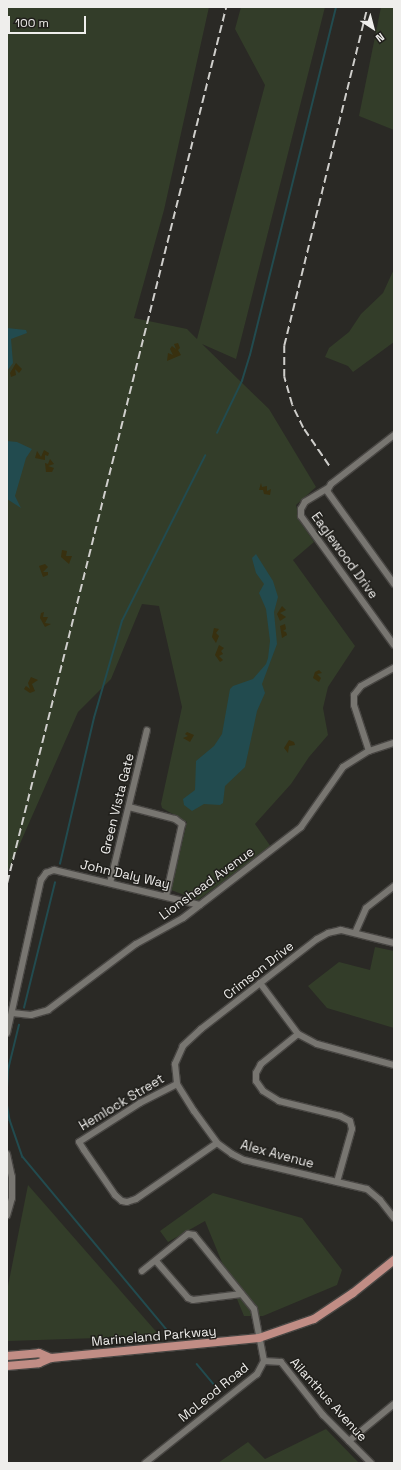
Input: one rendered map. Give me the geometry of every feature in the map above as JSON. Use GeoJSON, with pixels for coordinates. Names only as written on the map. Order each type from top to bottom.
{"type":"FeatureCollection","features":[{"type":"Feature","properties":{"kind":"main road"},"geometry":{"type":"LineString","coordinates":[[259,1338],[314,1319],[348,1297],[394,1260]]}},
{"type":"Feature","properties":{"kind":"main road","name":"Marineland Parkway"},"geometry":{"type":"LineString","coordinates":[[7,1366],[39,1363],[51,1358],[259,1338]]}},
{"type":"Feature","properties":{"kind":"main road","name":"Marineland Parkway"},"geometry":{"type":"LineString","coordinates":[[7,1356],[39,1354],[51,1358]]}},
{"type":"Feature","properties":{"kind":"street"},"geometry":{"type":"LineString","coordinates":[[394,435],[328,489],[394,584]]}},
{"type":"Feature","properties":{"kind":"street","name":"Eaglewood Drive"},"geometry":{"type":"LineString","coordinates":[[328,489],[305,502],[301,508],[301,516],[394,645]]}},
{"type":"Feature","properties":{"kind":"street"},"geometry":{"type":"LineString","coordinates":[[369,751],[354,705],[354,695],[362,685],[394,668]]}},
{"type":"Feature","properties":{"kind":"street","name":"Green Vista Gate"},"geometry":{"type":"LineString","coordinates":[[110,883],[147,730]]}},
{"type":"Feature","properties":{"kind":"street","name":"Lionshead Avenue"},"geometry":{"type":"LineString","coordinates":[[12,1013],[30,1015],[48,1010],[136,944],[174,924],[301,827],[339,771],[369,751],[394,743]]}},
{"type":"Feature","properties":{"kind":"street"},"geometry":{"type":"LineString","coordinates":[[129,807],[175,819],[182,824],[166,896]]}},
{"type":"Feature","properties":{"kind":"street","name":"John Daly Way"},"geometry":{"type":"LineString","coordinates":[[12,1013],[41,880],[46,873],[54,870],[200,905]]}},
{"type":"Feature","properties":{"kind":"street"},"geometry":{"type":"LineString","coordinates":[[355,933],[366,908],[394,886]]}},
{"type":"Feature","properties":{"kind":"street","name":"Crimson Drive"},"geometry":{"type":"LineString","coordinates":[[177,1084],[175,1064],[183,1046],[260,983],[328,933],[341,930],[394,943]]}},
{"type":"Feature","properties":{"kind":"street"},"geometry":{"type":"LineString","coordinates":[[260,983],[298,1034],[317,1044],[370,1056],[394,1065]]}},
{"type":"Feature","properties":{"kind":"street"},"geometry":{"type":"LineString","coordinates":[[7,1033],[12,1013]]}},
{"type":"Feature","properties":{"kind":"street"},"geometry":{"type":"LineString","coordinates":[[298,1034],[262,1064],[256,1073],[256,1081],[263,1091],[280,1101],[340,1116],[350,1121],[352,1130],[337,1182]]}},
{"type":"Feature","properties":{"kind":"street","name":"Hemlock Street"},"geometry":{"type":"LineString","coordinates":[[177,1084],[140,1103],[79,1142],[116,1195],[127,1202],[136,1199],[217,1143]]}},
{"type":"Feature","properties":{"kind":"street","name":"Alex Avenue"},"geometry":{"type":"LineString","coordinates":[[177,1084],[217,1143],[244,1160],[367,1189],[380,1200],[394,1218]]}},
{"type":"Feature","properties":{"kind":"street"},"geometry":{"type":"LineString","coordinates":[[7,1154],[12,1177],[12,1198],[7,1215]]}},
{"type":"Feature","properties":{"kind":"street","name":"McLeod Road"},"geometry":{"type":"LineString","coordinates":[[145,1463],[257,1374],[264,1362],[254,1308],[191,1234],[156,1261]]}},
{"type":"Feature","properties":{"kind":"street"},"geometry":{"type":"LineString","coordinates":[[142,1271],[156,1261],[188,1298],[193,1300],[242,1294]]}},
{"type":"Feature","properties":{"kind":"street","name":"Ailanthus Avenue"},"geometry":{"type":"LineString","coordinates":[[264,1362],[280,1362],[349,1441],[371,1463]]}},
{"type":"Feature","properties":{"kind":"street"},"geometry":{"type":"LineString","coordinates":[[349,1441],[394,1404]]}},
{"type":"Feature","properties":{"kind":"green space"},"geometry":{"type":"Polygon","coordinates":[[[7,7],[209,7],[164,210],[134,318],[187,329],[197,339],[265,85],[235,29],[241,7],[325,7],[236,359],[202,344],[269,409],[316,487],[296,505],[301,523],[314,542],[293,560],[355,646],[328,687],[323,708],[328,735],[309,757],[291,784],[255,824],[271,847],[198,900],[171,890],[187,822],[162,808],[161,804],[182,707],[159,606],[142,604],[111,679],[78,712],[7,873],[7,7]]]}},
{"type":"Feature","properties":{"kind":"green space"},"geometry":{"type":"Polygon","coordinates":[[[381,7],[394,7],[394,130],[359,116],[381,7]]]}},
{"type":"Feature","properties":{"kind":"green space"},"geometry":{"type":"Polygon","coordinates":[[[394,269],[394,342],[353,372],[348,366],[325,357],[329,348],[349,332],[361,314],[383,293],[394,269]]]}},
{"type":"Feature","properties":{"kind":"green space"},"geometry":{"type":"Polygon","coordinates":[[[375,947],[394,951],[394,1028],[327,1008],[308,986],[339,962],[370,970],[375,947]]]}},
{"type":"Feature","properties":{"kind":"green space"},"geometry":{"type":"Polygon","coordinates":[[[28,1185],[160,1336],[7,1341],[7,1291],[28,1185]]]}},
{"type":"Feature","properties":{"kind":"green space"},"geometry":{"type":"Polygon","coordinates":[[[213,1193],[302,1218],[342,1270],[337,1285],[263,1316],[244,1316],[205,1221],[168,1242],[160,1231],[213,1193]]]}},
{"type":"Feature","properties":{"kind":"green space"},"geometry":{"type":"Polygon","coordinates":[[[326,1429],[359,1463],[218,1463],[248,1442],[265,1459],[326,1429]]]}},
{"type":"Feature","properties":{"kind":"sand"},"geometry":{"type":"Polygon","coordinates":[[[178,343],[180,348],[178,350],[181,355],[167,361],[168,353],[173,355],[170,349],[172,346],[176,349],[174,344],[178,343]]]}},
{"type":"Feature","properties":{"kind":"sand"},"geometry":{"type":"Polygon","coordinates":[[[16,363],[22,369],[19,373],[15,369],[16,375],[11,377],[10,373],[16,363]]]}},
{"type":"Feature","properties":{"kind":"sand"},"geometry":{"type":"Polygon","coordinates":[[[44,450],[49,453],[48,456],[45,455],[45,460],[35,458],[37,451],[41,457],[44,450]]]}},
{"type":"Feature","properties":{"kind":"sand"},"geometry":{"type":"Polygon","coordinates":[[[50,459],[54,464],[48,466],[54,468],[52,472],[46,472],[45,463],[48,464],[50,459]]]}},
{"type":"Feature","properties":{"kind":"sand"},"geometry":{"type":"Polygon","coordinates":[[[261,483],[262,487],[267,486],[267,491],[271,489],[270,495],[264,494],[263,490],[259,490],[261,483]]]}},
{"type":"Feature","properties":{"kind":"sand"},"geometry":{"type":"Polygon","coordinates":[[[62,550],[67,551],[66,556],[72,556],[69,564],[61,557],[62,550]]]}},
{"type":"Feature","properties":{"kind":"sand"},"geometry":{"type":"Polygon","coordinates":[[[45,564],[48,567],[43,572],[48,572],[48,575],[43,577],[39,566],[45,564]]]}},
{"type":"Feature","properties":{"kind":"sand"},"geometry":{"type":"Polygon","coordinates":[[[282,606],[286,610],[280,613],[286,617],[280,621],[277,614],[282,606]]]}},
{"type":"Feature","properties":{"kind":"sand"},"geometry":{"type":"Polygon","coordinates":[[[44,612],[43,617],[48,617],[45,623],[51,624],[45,627],[40,618],[41,613],[44,612]]]}},
{"type":"Feature","properties":{"kind":"sand"},"geometry":{"type":"Polygon","coordinates":[[[285,624],[286,629],[283,631],[286,632],[287,635],[282,638],[280,626],[285,624]]]}},
{"type":"Feature","properties":{"kind":"sand"},"geometry":{"type":"Polygon","coordinates":[[[214,628],[219,629],[216,633],[219,636],[216,643],[212,637],[214,628]]]}},
{"type":"Feature","properties":{"kind":"sand"},"geometry":{"type":"Polygon","coordinates":[[[219,645],[224,648],[221,651],[223,654],[219,656],[223,660],[220,662],[215,655],[219,645]]]}},
{"type":"Feature","properties":{"kind":"sand"},"geometry":{"type":"Polygon","coordinates":[[[319,670],[322,673],[317,674],[321,678],[319,682],[313,678],[315,672],[319,670]]]}},
{"type":"Feature","properties":{"kind":"sand"},"geometry":{"type":"Polygon","coordinates":[[[31,677],[38,680],[32,684],[35,691],[30,693],[24,689],[26,686],[30,689],[28,683],[31,677]]]}},
{"type":"Feature","properties":{"kind":"sand"},"geometry":{"type":"Polygon","coordinates":[[[187,732],[194,735],[190,742],[183,738],[188,736],[185,734],[187,732]]]}},
{"type":"Feature","properties":{"kind":"sand"},"geometry":{"type":"Polygon","coordinates":[[[289,740],[294,742],[295,745],[289,746],[288,753],[284,748],[289,740]]]}},
{"type":"Feature","properties":{"kind":"water"},"geometry":{"type":"Polygon","coordinates":[[[7,328],[26,330],[27,333],[11,339],[13,363],[7,371],[7,328]]]}},
{"type":"Feature","properties":{"kind":"water"},"geometry":{"type":"Polygon","coordinates":[[[7,441],[17,442],[32,449],[26,458],[15,496],[21,508],[7,499],[7,441]]]}},
{"type":"Feature","properties":{"kind":"water"},"geometry":{"type":"Polygon","coordinates":[[[256,554],[273,581],[278,597],[274,612],[277,644],[262,684],[265,693],[257,711],[245,767],[225,786],[223,803],[220,805],[204,804],[192,811],[184,805],[183,799],[195,790],[196,761],[214,746],[222,734],[230,689],[233,686],[253,679],[266,664],[268,658],[270,641],[266,609],[259,593],[264,584],[256,573],[253,562],[252,558],[256,554]]]}},
{"type":"Feature","properties":{"kind":"waterway"},"geometry":{"type":"LineString","coordinates":[[217,433],[242,381],[250,355],[336,7]]}},
{"type":"Feature","properties":{"kind":"waterway"},"geometry":{"type":"LineString","coordinates":[[60,864],[94,718],[122,621],[205,456]]}},
{"type":"Feature","properties":{"kind":"waterway"},"geometry":{"type":"LineString","coordinates":[[24,1008],[55,883]]}},
{"type":"Feature","properties":{"kind":"waterway"},"geometry":{"type":"LineString","coordinates":[[7,1088],[8,1070],[19,1025]]}},
{"type":"Feature","properties":{"kind":"waterway"},"geometry":{"type":"LineString","coordinates":[[7,1103],[10,1120],[23,1157],[167,1330]]}},
{"type":"Feature","properties":{"kind":"waterway"},"geometry":{"type":"LineString","coordinates":[[197,1364],[217,1388]]}},
{"type":"Feature","properties":{"kind":"railway"},"geometry":{"type":"LineString","coordinates":[[7,883],[226,7]]}},
{"type":"Feature","properties":{"kind":"railway"},"geometry":{"type":"LineString","coordinates":[[329,466],[303,428],[292,405],[284,377],[284,346],[367,7]]}}]}
